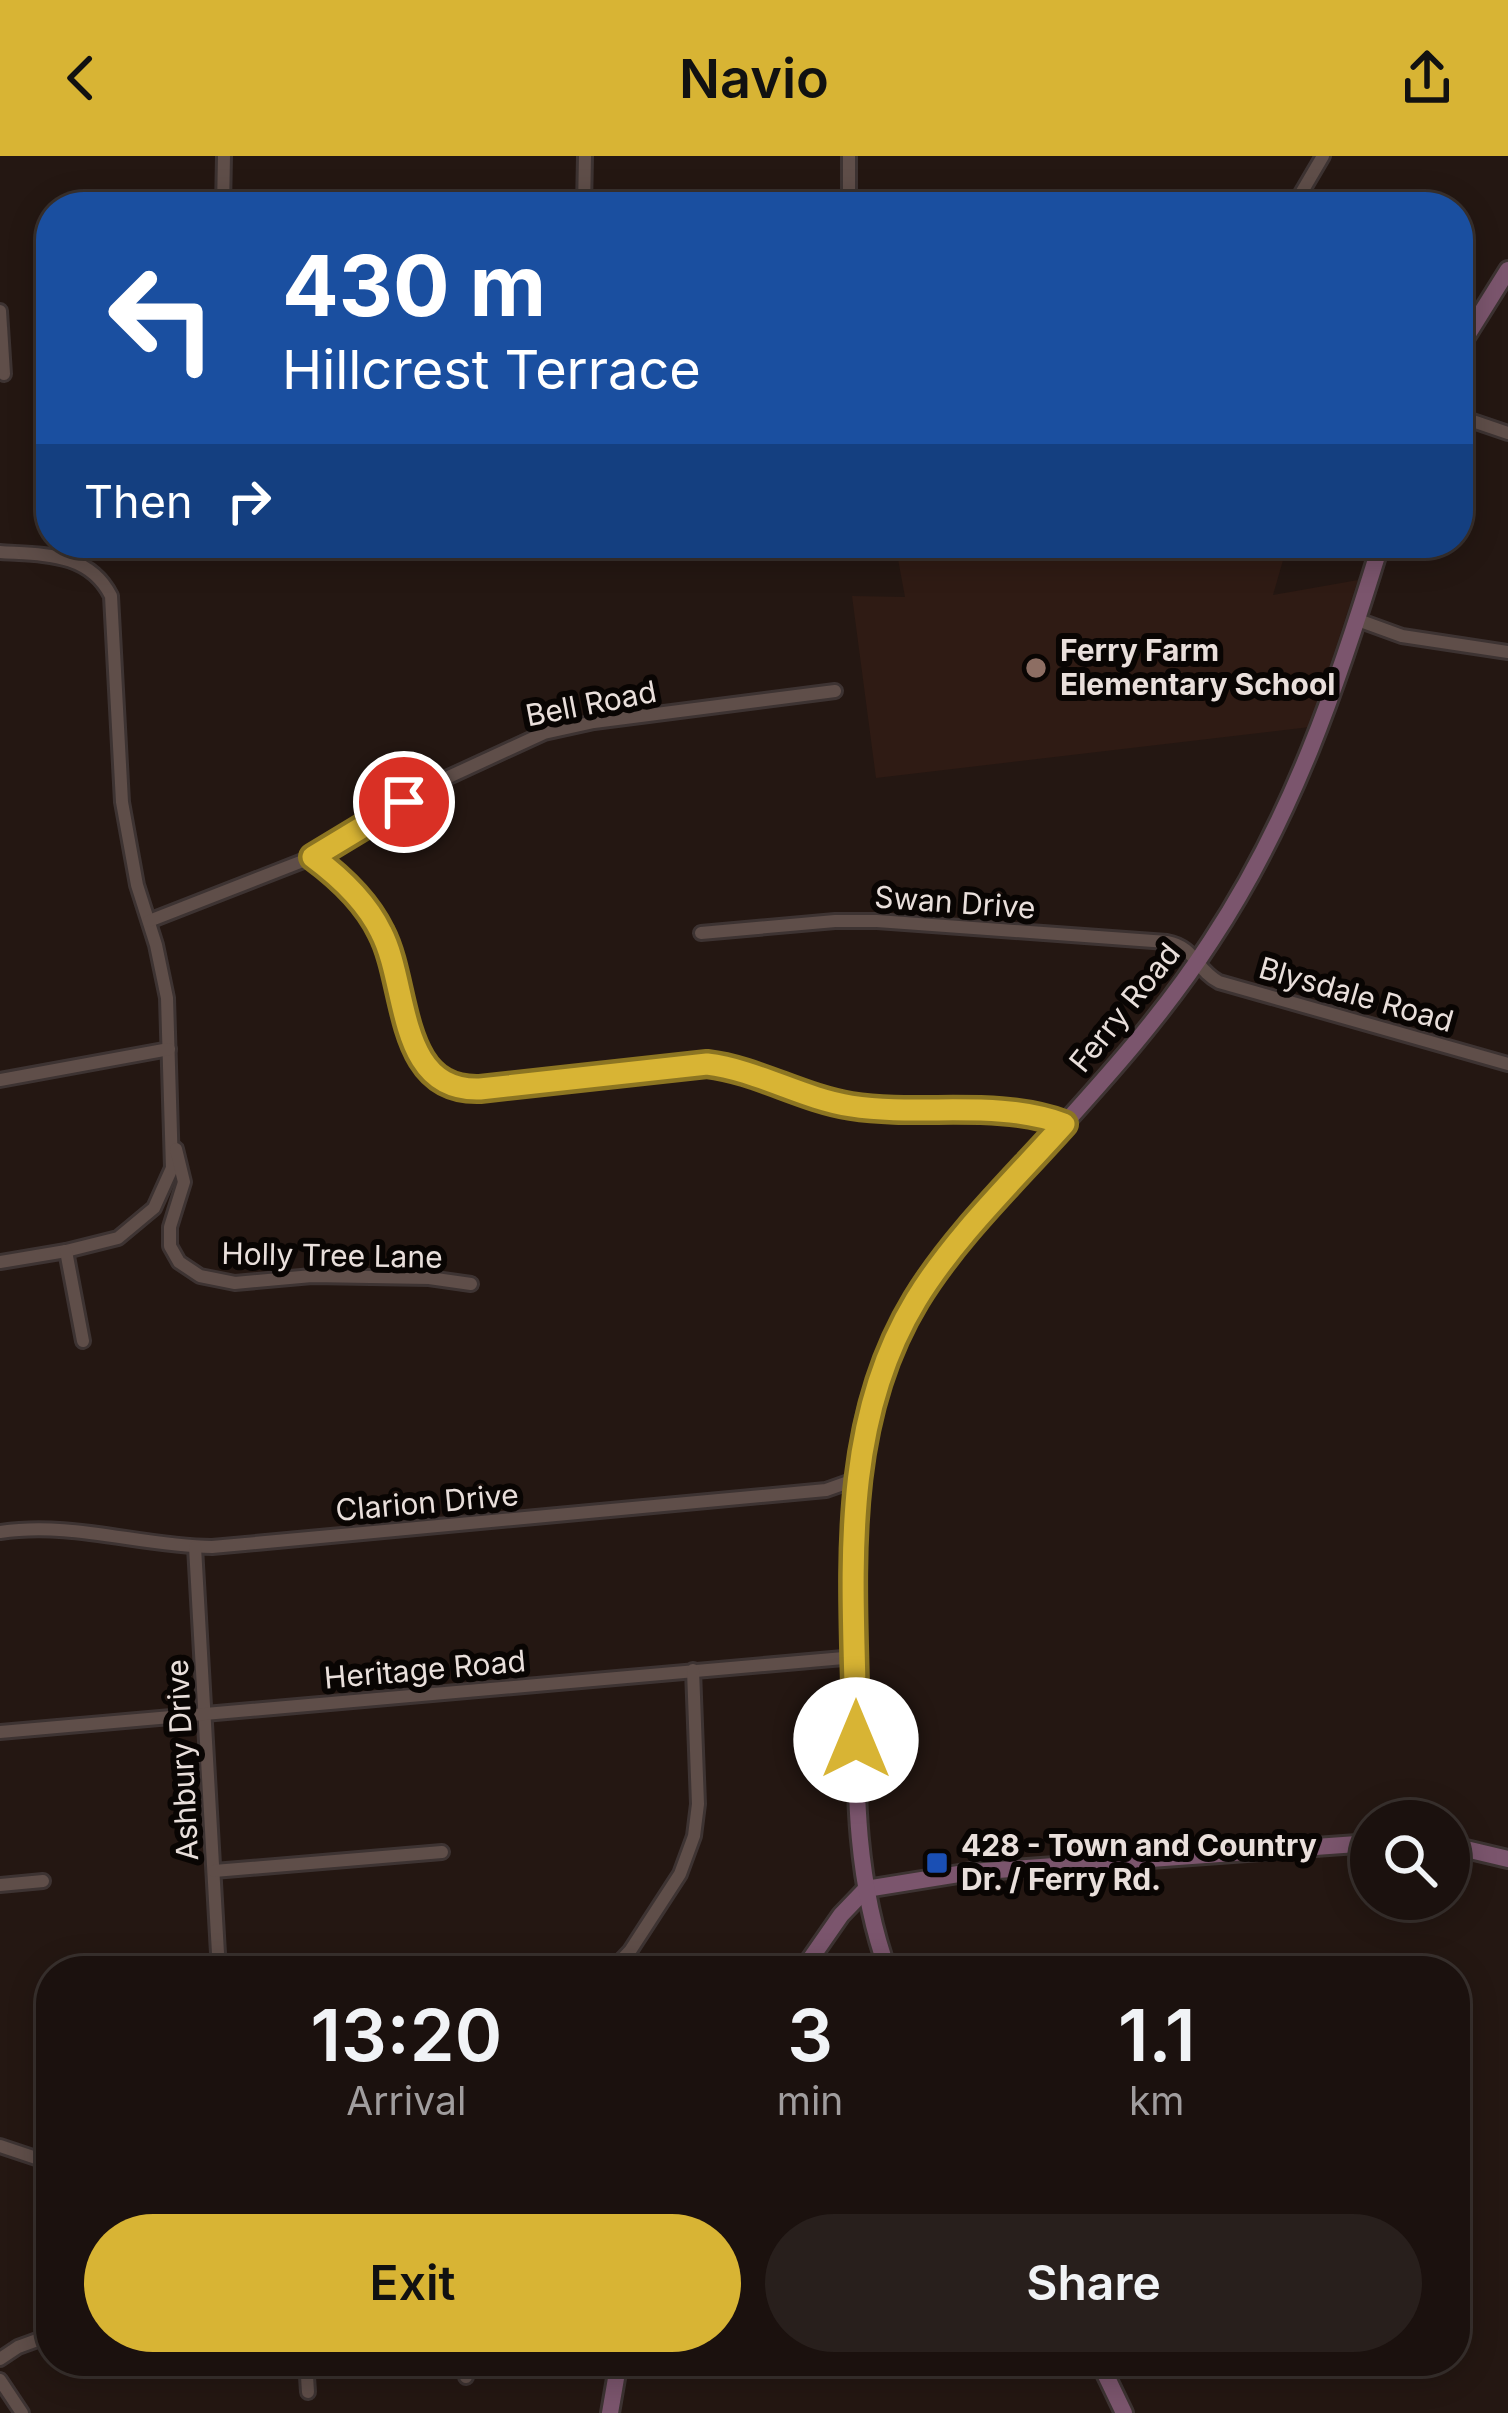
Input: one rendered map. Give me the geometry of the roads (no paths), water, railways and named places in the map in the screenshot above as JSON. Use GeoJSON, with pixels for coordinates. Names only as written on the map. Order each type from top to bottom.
{"type":"FeatureCollection","features":[{"type":"Feature","properties":{"kind":"main road"},"geometry":{"type":"LineString","coordinates":[[1473,326],[1508,270]]}},
{"type":"Feature","properties":{"kind":"main road","name":"Ferry Road"},"geometry":{"type":"LineString","coordinates":[[884,1956],[866,1889],[857,1819],[857,1479],[871,1397],[914,1303],[954,1250],[1147,1030],[1198,962],[1253,875],[1329,708],[1377,558]]}},
{"type":"Feature","properties":{"kind":"main road"},"geometry":{"type":"LineString","coordinates":[[812,1956],[866,1889],[970,1872],[1350,1845]]}},
{"type":"Feature","properties":{"kind":"main road"},"geometry":{"type":"LineString","coordinates":[[1470,1850],[1508,1859]]}},
{"type":"Feature","properties":{"kind":"main road"},"geometry":{"type":"LineString","coordinates":[[610,2413],[616,2376]]}},
{"type":"Feature","properties":{"kind":"main road"},"geometry":{"type":"LineString","coordinates":[[1106,2376],[1124,2413]]}},
{"type":"Feature","properties":{"kind":"street"},"geometry":{"type":"LineString","coordinates":[[223,192],[224,156]]}},
{"type":"Feature","properties":{"kind":"street"},"geometry":{"type":"LineString","coordinates":[[584,192],[585,156]]}},
{"type":"Feature","properties":{"kind":"street"},"geometry":{"type":"LineString","coordinates":[[849,156],[849,192]]}},
{"type":"Feature","properties":{"kind":"street"},"geometry":{"type":"LineString","coordinates":[[1301,192],[1323,156]]}},
{"type":"Feature","properties":{"kind":"street"},"geometry":{"type":"LineString","coordinates":[[0,310],[4,374]]}},
{"type":"Feature","properties":{"kind":"street"},"geometry":{"type":"LineString","coordinates":[[1473,421],[1508,433]]}},
{"type":"Feature","properties":{"kind":"street"},"geometry":{"type":"LineString","coordinates":[[0,552],[36,557]]}},
{"type":"Feature","properties":{"kind":"street"},"geometry":{"type":"LineString","coordinates":[[0,1262],[118,1238],[143,1220],[167,1183],[174,1142],[163,974],[137,885],[122,802],[111,596],[98,575],[79,562],[47,558]]}},
{"type":"Feature","properties":{"kind":"street"},"geometry":{"type":"LineString","coordinates":[[1358,620],[1402,636],[1508,652]]}},
{"type":"Feature","properties":{"kind":"street","name":"Bell Road"},"geometry":{"type":"LineString","coordinates":[[148,921],[313,857],[442,780],[544,733],[594,722],[836,691]]}},
{"type":"Feature","properties":{"kind":"street"},"geometry":{"type":"LineString","coordinates":[[313,857],[346,884],[380,929],[394,962],[416,1052],[438,1078],[458,1088],[707,1064],[741,1070],[851,1106],[1006,1111],[1064,1124]]}},
{"type":"Feature","properties":{"kind":"street","name":"Swan Drive"},"geometry":{"type":"LineString","coordinates":[[700,933],[877,921],[1167,942],[1188,949],[1198,962]]}},
{"type":"Feature","properties":{"kind":"street","name":"Blysdale Road"},"geometry":{"type":"LineString","coordinates":[[1198,962],[1219,982],[1508,1064]]}},
{"type":"Feature","properties":{"kind":"street"},"geometry":{"type":"LineString","coordinates":[[0,1080],[169,1049]]}},
{"type":"Feature","properties":{"kind":"street","name":"Holly Tree Lane"},"geometry":{"type":"LineString","coordinates":[[174,1142],[184,1182],[170,1227],[170,1246],[179,1262],[200,1276],[235,1283],[312,1276],[429,1278],[471,1284]]}},
{"type":"Feature","properties":{"kind":"street"},"geometry":{"type":"LineString","coordinates":[[66,1251],[82,1340]]}},
{"type":"Feature","properties":{"kind":"street","name":"Clarion Drive"},"geometry":{"type":"LineString","coordinates":[[0,1532],[69,1529],[195,1547],[826,1490],[857,1479]]}},
{"type":"Feature","properties":{"kind":"street","name":"Ashbury Drive"},"geometry":{"type":"LineString","coordinates":[[195,1547],[218,1956]]}},
{"type":"Feature","properties":{"kind":"street","name":"Heritage Road"},"geometry":{"type":"LineString","coordinates":[[0,1732],[855,1657]]}},
{"type":"Feature","properties":{"kind":"street"},"geometry":{"type":"LineString","coordinates":[[625,1956],[680,1874],[694,1836],[698,1804],[693,1670]]}},
{"type":"Feature","properties":{"kind":"street"},"geometry":{"type":"LineString","coordinates":[[214,1871],[442,1852]]}},
{"type":"Feature","properties":{"kind":"street"},"geometry":{"type":"LineString","coordinates":[[0,1885],[43,1882]]}},
{"type":"Feature","properties":{"kind":"street"},"geometry":{"type":"LineString","coordinates":[[0,2146],[36,2158]]}},
{"type":"Feature","properties":{"kind":"street"},"geometry":{"type":"LineString","coordinates":[[0,2359],[36,2340]]}},
{"type":"Feature","properties":{"kind":"street"},"geometry":{"type":"LineString","coordinates":[[307,2376],[308,2392]]}},
{"type":"Feature","properties":{"kind":"street"},"geometry":{"type":"LineString","coordinates":[[0,2380],[22,2413]]}},
{"type":"Feature","properties":{"kind":"place","name":"Ferry Farm Elementary School"},"geometry":{"type":"Point","coordinates":[1036,668]}},
{"type":"Feature","properties":{"kind":"place","name":"428 - Town and Country Dr. / Ferry Rd."},"geometry":{"type":"Point","coordinates":[937,1863]}}]}
